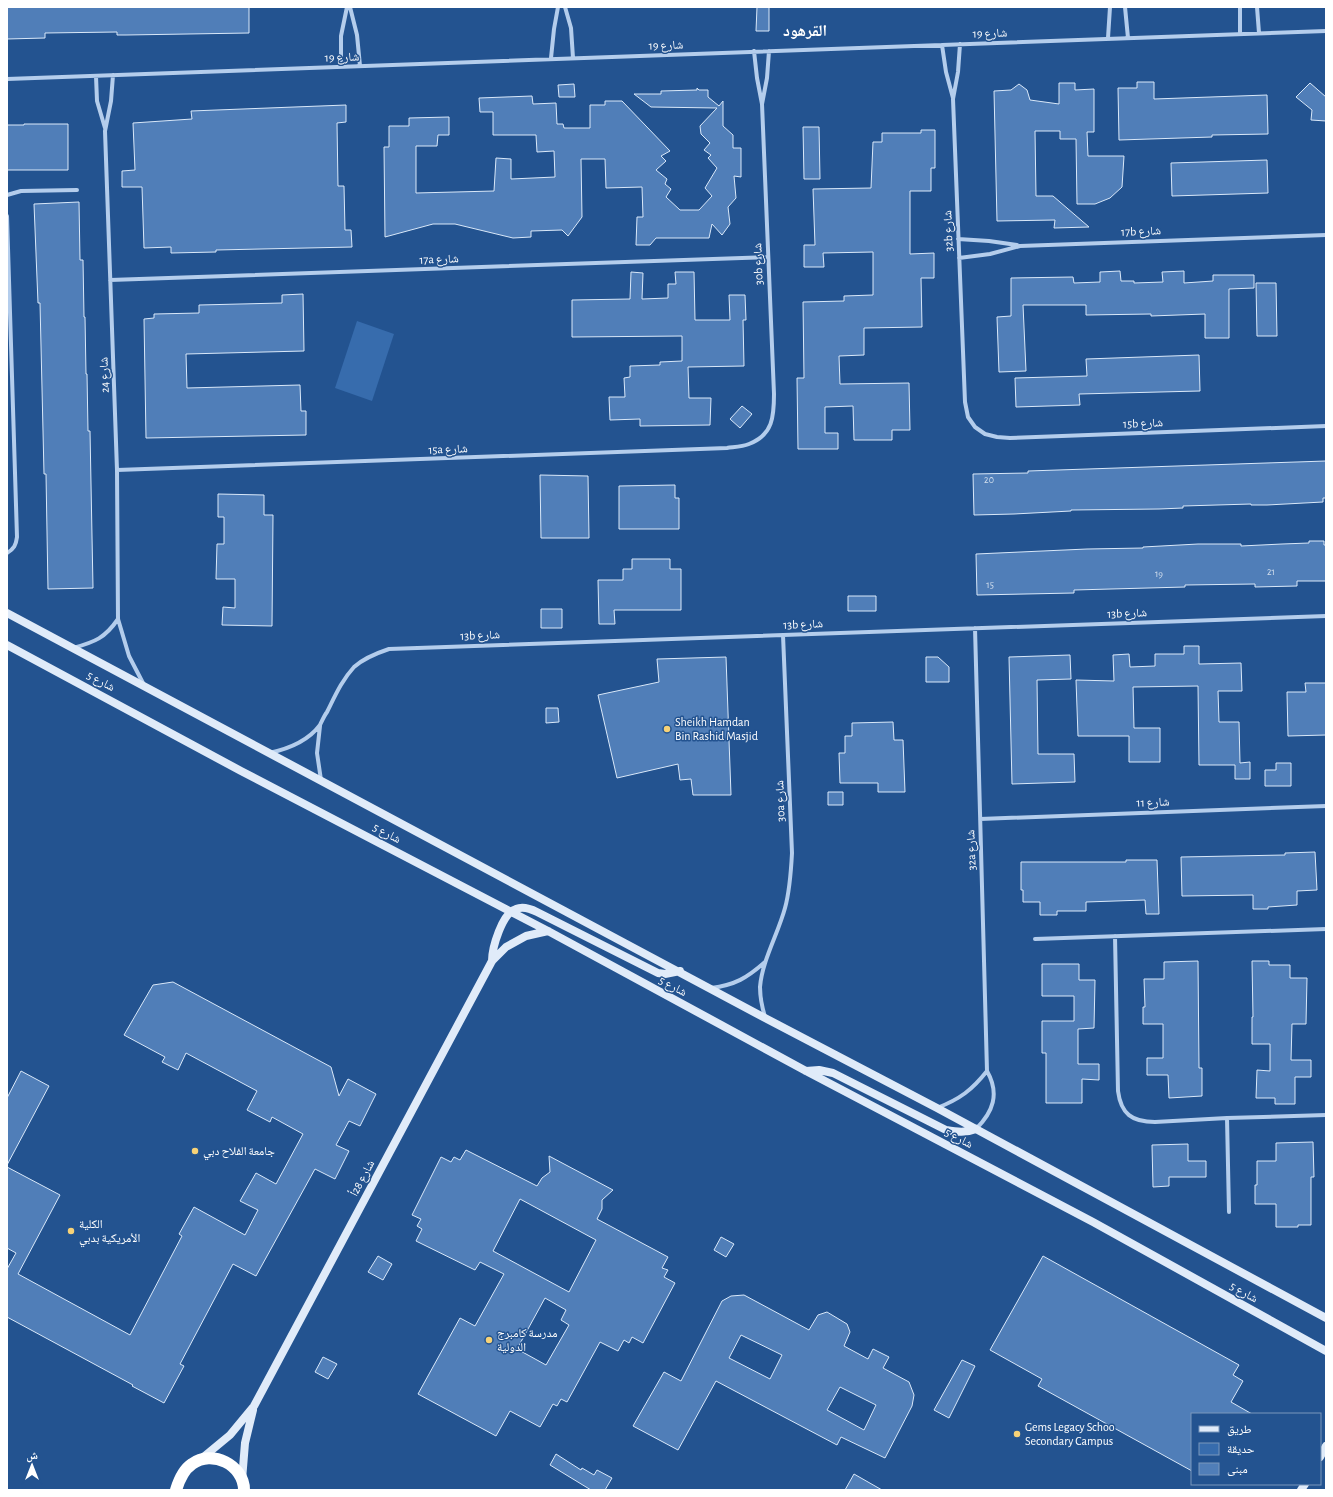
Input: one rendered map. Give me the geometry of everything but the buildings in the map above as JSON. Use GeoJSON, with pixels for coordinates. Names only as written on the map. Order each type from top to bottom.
{"type":"FeatureCollection","features":[{"type":"Feature","properties":{"kind":"highway"},"geometry":{"type":"LineString","coordinates":[[176,1490],[184,1471],[192,1464],[201,1459],[214,1458],[226,1461],[236,1469],[243,1485]]}},
{"type":"Feature","properties":{"kind":"street"},"geometry":{"type":"LineString","coordinates":[[349,7],[357,35],[360,66]]}},
{"type":"Feature","properties":{"kind":"street"},"geometry":{"type":"LineString","coordinates":[[341,67],[341,36],[349,7]]}},
{"type":"Feature","properties":{"kind":"street"},"geometry":{"type":"LineString","coordinates":[[551,58],[558,7]]}},
{"type":"Feature","properties":{"kind":"street"},"geometry":{"type":"LineString","coordinates":[[565,7],[571,28],[573,58]]}},
{"type":"Feature","properties":{"kind":"street"},"geometry":{"type":"LineString","coordinates":[[1108,38],[1110,7]]}},
{"type":"Feature","properties":{"kind":"street"},"geometry":{"type":"LineString","coordinates":[[1125,7],[1128,38]]}},
{"type":"Feature","properties":{"kind":"street"},"geometry":{"type":"LineString","coordinates":[[1240,7],[1240,33]]}},
{"type":"Feature","properties":{"kind":"street"},"geometry":{"type":"LineString","coordinates":[[1257,7],[1259,33]]}},
{"type":"Feature","properties":{"kind":"street","name":"شارع 19"},"geometry":{"type":"LineString","coordinates":[[7,79],[551,58],[1326,31]]}},
{"type":"Feature","properties":{"kind":"street","name":"32b شارع"},"geometry":{"type":"LineString","coordinates":[[960,44],[958,72],[953,99],[964,389],[968,417]]}},
{"type":"Feature","properties":{"kind":"street"},"geometry":{"type":"LineString","coordinates":[[942,45],[946,72],[953,99]]}},
{"type":"Feature","properties":{"kind":"street"},"geometry":{"type":"LineString","coordinates":[[754,51],[756,78],[762,104]]}},
{"type":"Feature","properties":{"kind":"street"},"geometry":{"type":"LineString","coordinates":[[762,104],[767,78],[769,51]]}},
{"type":"Feature","properties":{"kind":"street"},"geometry":{"type":"LineString","coordinates":[[105,131],[111,101],[113,75]]}},
{"type":"Feature","properties":{"kind":"street"},"geometry":{"type":"LineString","coordinates":[[96,76],[97,101],[105,131]]}},
{"type":"Feature","properties":{"kind":"street","name":"30b شارع"},"geometry":{"type":"LineString","coordinates":[[762,104],[774,394],[772,424]]}},
{"type":"Feature","properties":{"kind":"street","name":"شارع 24"},"geometry":{"type":"LineString","coordinates":[[105,131],[117,470],[118,619],[129,656],[146,687]]}},
{"type":"Feature","properties":{"kind":"street"},"geometry":{"type":"LineString","coordinates":[[7,194],[21,191],[77,190]]}},
{"type":"Feature","properties":{"kind":"street"},"geometry":{"type":"LineString","coordinates":[[7,216],[17,537],[16,544],[12,550],[7,553]]}},
{"type":"Feature","properties":{"kind":"street","name":"17b شارع"},"geometry":{"type":"LineString","coordinates":[[959,258],[990,254],[1020,246],[1326,235]]}},
{"type":"Feature","properties":{"kind":"street"},"geometry":{"type":"LineString","coordinates":[[958,239],[989,241],[1020,246]]}},
{"type":"Feature","properties":{"kind":"street","name":"17a شارع"},"geometry":{"type":"LineString","coordinates":[[110,280],[768,257]]}},
{"type":"Feature","properties":{"kind":"street","name":"15b شارع"},"geometry":{"type":"LineString","coordinates":[[968,417],[974,427],[985,434],[997,437],[1326,426]]}},
{"type":"Feature","properties":{"kind":"street","name":"15a شارع"},"geometry":{"type":"LineString","coordinates":[[117,470],[726,448],[748,445],[761,437],[772,424]]}},
{"type":"Feature","properties":{"kind":"street","name":"شارع 5"},"geometry":{"type":"LineString","coordinates":[[7,613],[976,1129],[1326,1318]]}},
{"type":"Feature","properties":{"kind":"street","name":"13b شارع"},"geometry":{"type":"LineString","coordinates":[[269,753],[284,750],[309,736],[320,725],[343,681],[355,666],[371,656],[389,649],[1326,616]]}},
{"type":"Feature","properties":{"kind":"street"},"geometry":{"type":"LineString","coordinates":[[72,648],[89,644],[102,638],[112,628],[118,619]]}},
{"type":"Feature","properties":{"kind":"street","name":"32a شارع"},"geometry":{"type":"LineString","coordinates":[[975,628],[987,1071],[992,1079],[994,1088],[994,1097],[991,1109],[985,1120],[976,1129]]}},
{"type":"Feature","properties":{"kind":"street","name":"30a شارع"},"geometry":{"type":"LineString","coordinates":[[765,1018],[761,1002],[760,987],[765,962],[778,932],[785,907],[790,880],[792,853],[783,635]]}},
{"type":"Feature","properties":{"kind":"street","name":"شارع 5"},"geometry":{"type":"LineString","coordinates":[[7,645],[242,771],[548,931],[806,1072],[1087,1219],[1326,1351]]}},
{"type":"Feature","properties":{"kind":"street","name":"13b شارع"},"geometry":{"type":"LineString","coordinates":[[320,725],[317,753],[322,781]]}},
{"type":"Feature","properties":{"kind":"street","name":"شارع 11"},"geometry":{"type":"LineString","coordinates":[[980,818],[1326,806]]}},
{"type":"Feature","properties":{"kind":"street"},"geometry":{"type":"LineString","coordinates":[[511,912],[516,909],[531,909],[651,970],[665,974],[680,972]]}},
{"type":"Feature","properties":{"kind":"street","name":"شارع 28أ"},"geometry":{"type":"LineString","coordinates":[[492,961],[492,952],[496,938],[511,912]]}},
{"type":"Feature","properties":{"kind":"street"},"geometry":{"type":"LineString","coordinates":[[1035,939],[1326,929]]}},
{"type":"Feature","properties":{"kind":"street","name":"شارع 28أ"},"geometry":{"type":"LineString","coordinates":[[201,1459],[230,1434],[254,1406],[492,961],[506,947],[526,936],[548,931]]}},
{"type":"Feature","properties":{"kind":"street"},"geometry":{"type":"LineString","coordinates":[[1115,936],[1119,1102],[1125,1111],[1134,1119],[1144,1122],[1326,1115]]}},
{"type":"Feature","properties":{"kind":"street","name":"30a شارع"},"geometry":{"type":"LineString","coordinates":[[711,988],[727,986],[742,980],[765,962]]}},
{"type":"Feature","properties":{"kind":"street"},"geometry":{"type":"LineString","coordinates":[[806,1072],[819,1070],[833,1073],[946,1130],[958,1132],[976,1129]]}},
{"type":"Feature","properties":{"kind":"street"},"geometry":{"type":"LineString","coordinates":[[936,1108],[952,1102],[965,1094],[977,1084],[987,1071]]}},
{"type":"Feature","properties":{"kind":"street"},"geometry":{"type":"LineString","coordinates":[[1227,1118],[1229,1212]]}},
{"type":"Feature","properties":{"kind":"street","name":"شارع 28أ"},"geometry":{"type":"LineString","coordinates":[[243,1485],[245,1442],[254,1406]]}},
{"type":"Feature","properties":{"kind":"street"},"geometry":{"type":"LineString","coordinates":[[1321,1455],[1326,1446]]}},
{"type":"Feature","properties":{"kind":"green space"},"geometry":{"type":"Polygon","coordinates":[[[357,321],[394,334],[372,401],[335,388],[357,321]]]}},
{"type":"Feature","properties":{"kind":"place","name":"Sheikh Hamdan Bin Rashid Masjid"},"geometry":{"type":"Point","coordinates":[667,729]}},
{"type":"Feature","properties":{"kind":"place","name":"جامعة الفلاح دبي"},"geometry":{"type":"Point","coordinates":[195,1151]}},
{"type":"Feature","properties":{"kind":"place","name":"الكلية الأمريكية بدبي"},"geometry":{"type":"Point","coordinates":[71,1231]}},
{"type":"Feature","properties":{"kind":"place","name":"مدرسة كامبرج الدولية"},"geometry":{"type":"Point","coordinates":[489,1340]}},
{"type":"Feature","properties":{"kind":"place","name":"Gems Legacy Schoo Secondary Campus"},"geometry":{"type":"Point","coordinates":[1017,1434]}},
{"type":"Feature","properties":{"kind":"district","name":"القرهود"},"geometry":{"type":"Point","coordinates":[805,31]}}]}
